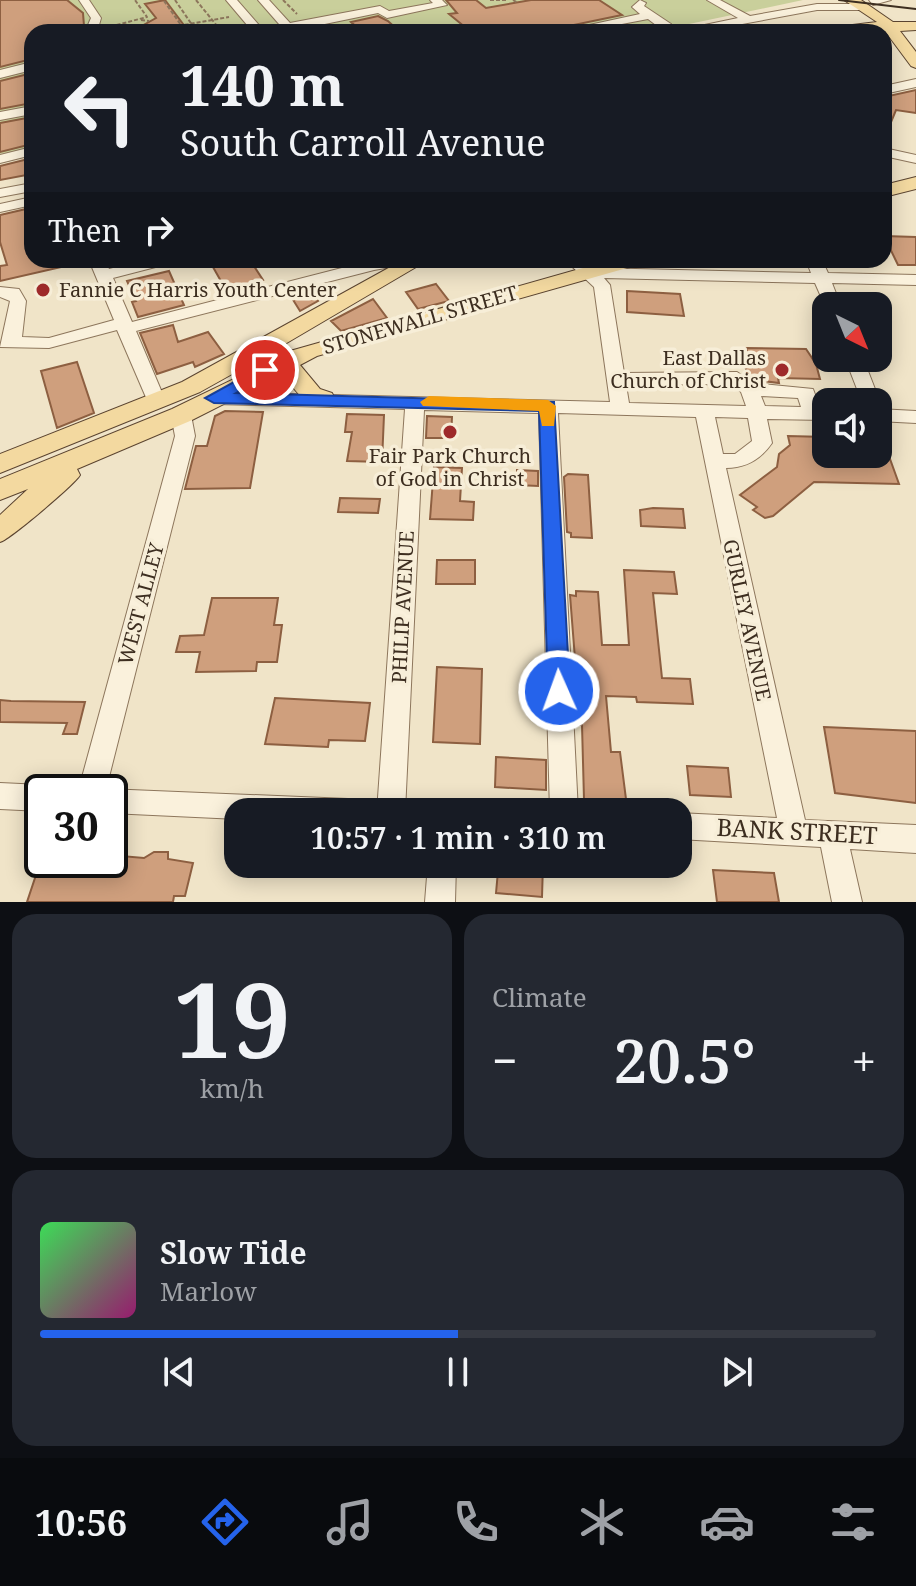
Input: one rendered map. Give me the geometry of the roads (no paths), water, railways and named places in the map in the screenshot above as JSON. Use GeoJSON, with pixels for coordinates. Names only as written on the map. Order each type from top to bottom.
{"type":"FeatureCollection","features":[{"type":"Feature","properties":{"kind":"main road"},"geometry":{"type":"LineString","coordinates":[[868,2],[887,24]]}},
{"type":"Feature","properties":{"kind":"main road"},"geometry":{"type":"LineString","coordinates":[[868,2],[914,29]]}},
{"type":"Feature","properties":{"kind":"main road"},"geometry":{"type":"LineString","coordinates":[[846,24],[859,18],[868,2]]}},
{"type":"Feature","properties":{"kind":"main road"},"geometry":{"type":"LineString","coordinates":[[892,26],[914,29]]}},
{"type":"Feature","properties":{"kind":"main road"},"geometry":{"type":"LineString","coordinates":[[892,30],[916,63]]}},
{"type":"Feature","properties":{"kind":"main road"},"geometry":{"type":"LineString","coordinates":[[892,189],[916,183]]}},
{"type":"Feature","properties":{"kind":"main road"},"geometry":{"type":"LineString","coordinates":[[3,496],[31,464],[75,435],[279,351],[406,268]]}},
{"type":"Feature","properties":{"kind":"main road","name":"STONEWALL STREET"},"geometry":{"type":"LineString","coordinates":[[3,496],[43,491],[131,437],[214,398],[279,351],[573,268]]}},
{"type":"Feature","properties":{"kind":"main road"},"geometry":{"type":"LineString","coordinates":[[279,351],[311,395],[323,399]]}},
{"type":"Feature","properties":{"kind":"street"},"geometry":{"type":"LineString","coordinates":[[84,0],[94,13],[93,24]]}},
{"type":"Feature","properties":{"kind":"street"},"geometry":{"type":"LineString","coordinates":[[231,0],[252,24]]}},
{"type":"Feature","properties":{"kind":"street"},"geometry":{"type":"LineString","coordinates":[[263,0],[285,24]]}},
{"type":"Feature","properties":{"kind":"street"},"geometry":{"type":"LineString","coordinates":[[312,24],[380,9],[387,15],[442,5],[435,0]]}},
{"type":"Feature","properties":{"kind":"street"},"geometry":{"type":"LineString","coordinates":[[656,0],[639,1],[637,7],[662,24]]}},
{"type":"Feature","properties":{"kind":"street"},"geometry":{"type":"LineString","coordinates":[[712,0],[744,17]]}},
{"type":"Feature","properties":{"kind":"street"},"geometry":{"type":"LineString","coordinates":[[715,24],[813,0]]}},
{"type":"Feature","properties":{"kind":"street"},"geometry":{"type":"LineString","coordinates":[[694,24],[868,2]]}},
{"type":"Feature","properties":{"kind":"street"},"geometry":{"type":"LineString","coordinates":[[604,24],[651,15]]}},
{"type":"Feature","properties":{"kind":"street"},"geometry":{"type":"LineString","coordinates":[[0,74],[24,68]]}},
{"type":"Feature","properties":{"kind":"street"},"geometry":{"type":"LineString","coordinates":[[892,88],[916,83]]}},
{"type":"Feature","properties":{"kind":"street"},"geometry":{"type":"LineString","coordinates":[[0,116],[24,112]]}},
{"type":"Feature","properties":{"kind":"street"},"geometry":{"type":"LineString","coordinates":[[0,159],[24,153]]}},
{"type":"Feature","properties":{"kind":"street"},"geometry":{"type":"LineString","coordinates":[[892,154],[916,159]]}},
{"type":"Feature","properties":{"kind":"street"},"geometry":{"type":"LineString","coordinates":[[0,185],[24,180]]}},
{"type":"Feature","properties":{"kind":"street"},"geometry":{"type":"LineString","coordinates":[[0,193],[24,188]]}},
{"type":"Feature","properties":{"kind":"street"},"geometry":{"type":"LineString","coordinates":[[0,208],[24,203]]}},
{"type":"Feature","properties":{"kind":"street"},"geometry":{"type":"LineString","coordinates":[[100,268],[157,402]]}},
{"type":"Feature","properties":{"kind":"street"},"geometry":{"type":"LineString","coordinates":[[0,292],[13,293],[18,301],[6,343],[49,343],[361,268]]}},
{"type":"Feature","properties":{"kind":"street"},"geometry":{"type":"LineString","coordinates":[[582,268],[602,285],[620,408]]}},
{"type":"Feature","properties":{"kind":"street"},"geometry":{"type":"LineString","coordinates":[[624,268],[916,280]]}},
{"type":"Feature","properties":{"kind":"street"},"geometry":{"type":"LineString","coordinates":[[817,268],[827,292]]}},
{"type":"Feature","properties":{"kind":"street"},"geometry":{"type":"LineString","coordinates":[[615,379],[737,378],[750,389],[762,443],[740,461],[713,461]]}},
{"type":"Feature","properties":{"kind":"street"},"geometry":{"type":"LineString","coordinates":[[750,389],[806,393],[812,402]]}},
{"type":"Feature","properties":{"kind":"street"},"geometry":{"type":"LineString","coordinates":[[214,398],[812,414]]}},
{"type":"Feature","properties":{"kind":"street","name":"PHILIP AVENUE"},"geometry":{"type":"LineString","coordinates":[[392,798],[415,401]]}},
{"type":"Feature","properties":{"kind":"street"},"geometry":{"type":"LineString","coordinates":[[548,406],[563,798]]}},
{"type":"Feature","properties":{"kind":"street","name":"GURLEY AVENUE"},"geometry":{"type":"LineString","coordinates":[[704,410],[793,830]]}},
{"type":"Feature","properties":{"kind":"street","name":"WEST ALLEY"},"geometry":{"type":"LineString","coordinates":[[97,774],[185,436],[181,415]]}},
{"type":"Feature","properties":{"kind":"street"},"geometry":{"type":"LineString","coordinates":[[892,416],[916,417]]}},
{"type":"Feature","properties":{"kind":"street"},"geometry":{"type":"LineString","coordinates":[[0,796],[24,797]]}},
{"type":"Feature","properties":{"kind":"street"},"geometry":{"type":"LineString","coordinates":[[128,801],[224,806]]}},
{"type":"Feature","properties":{"kind":"street","name":"BANK STREET"},"geometry":{"type":"LineString","coordinates":[[692,826],[916,839]]}},
{"type":"Feature","properties":{"kind":"street"},"geometry":{"type":"LineString","coordinates":[[833,835],[847,902]]}},
{"type":"Feature","properties":{"kind":"street"},"geometry":{"type":"LineString","coordinates":[[440,902],[441,878]]}},
{"type":"Feature","properties":{"kind":"tram line"},"geometry":{"type":"LineString","coordinates":[[839,0],[916,9]]}},
{"type":"Feature","properties":{"kind":"place","name":"Fannie C Harris Youth Center"},"geometry":{"type":"Point","coordinates":[43,290]}},
{"type":"Feature","properties":{"kind":"place","name":"East Dallas Church of Christ"},"geometry":{"type":"Point","coordinates":[782,370]}},
{"type":"Feature","properties":{"kind":"place","name":"Fair Park Church of God in Christ"},"geometry":{"type":"Point","coordinates":[450,432]}}]}
